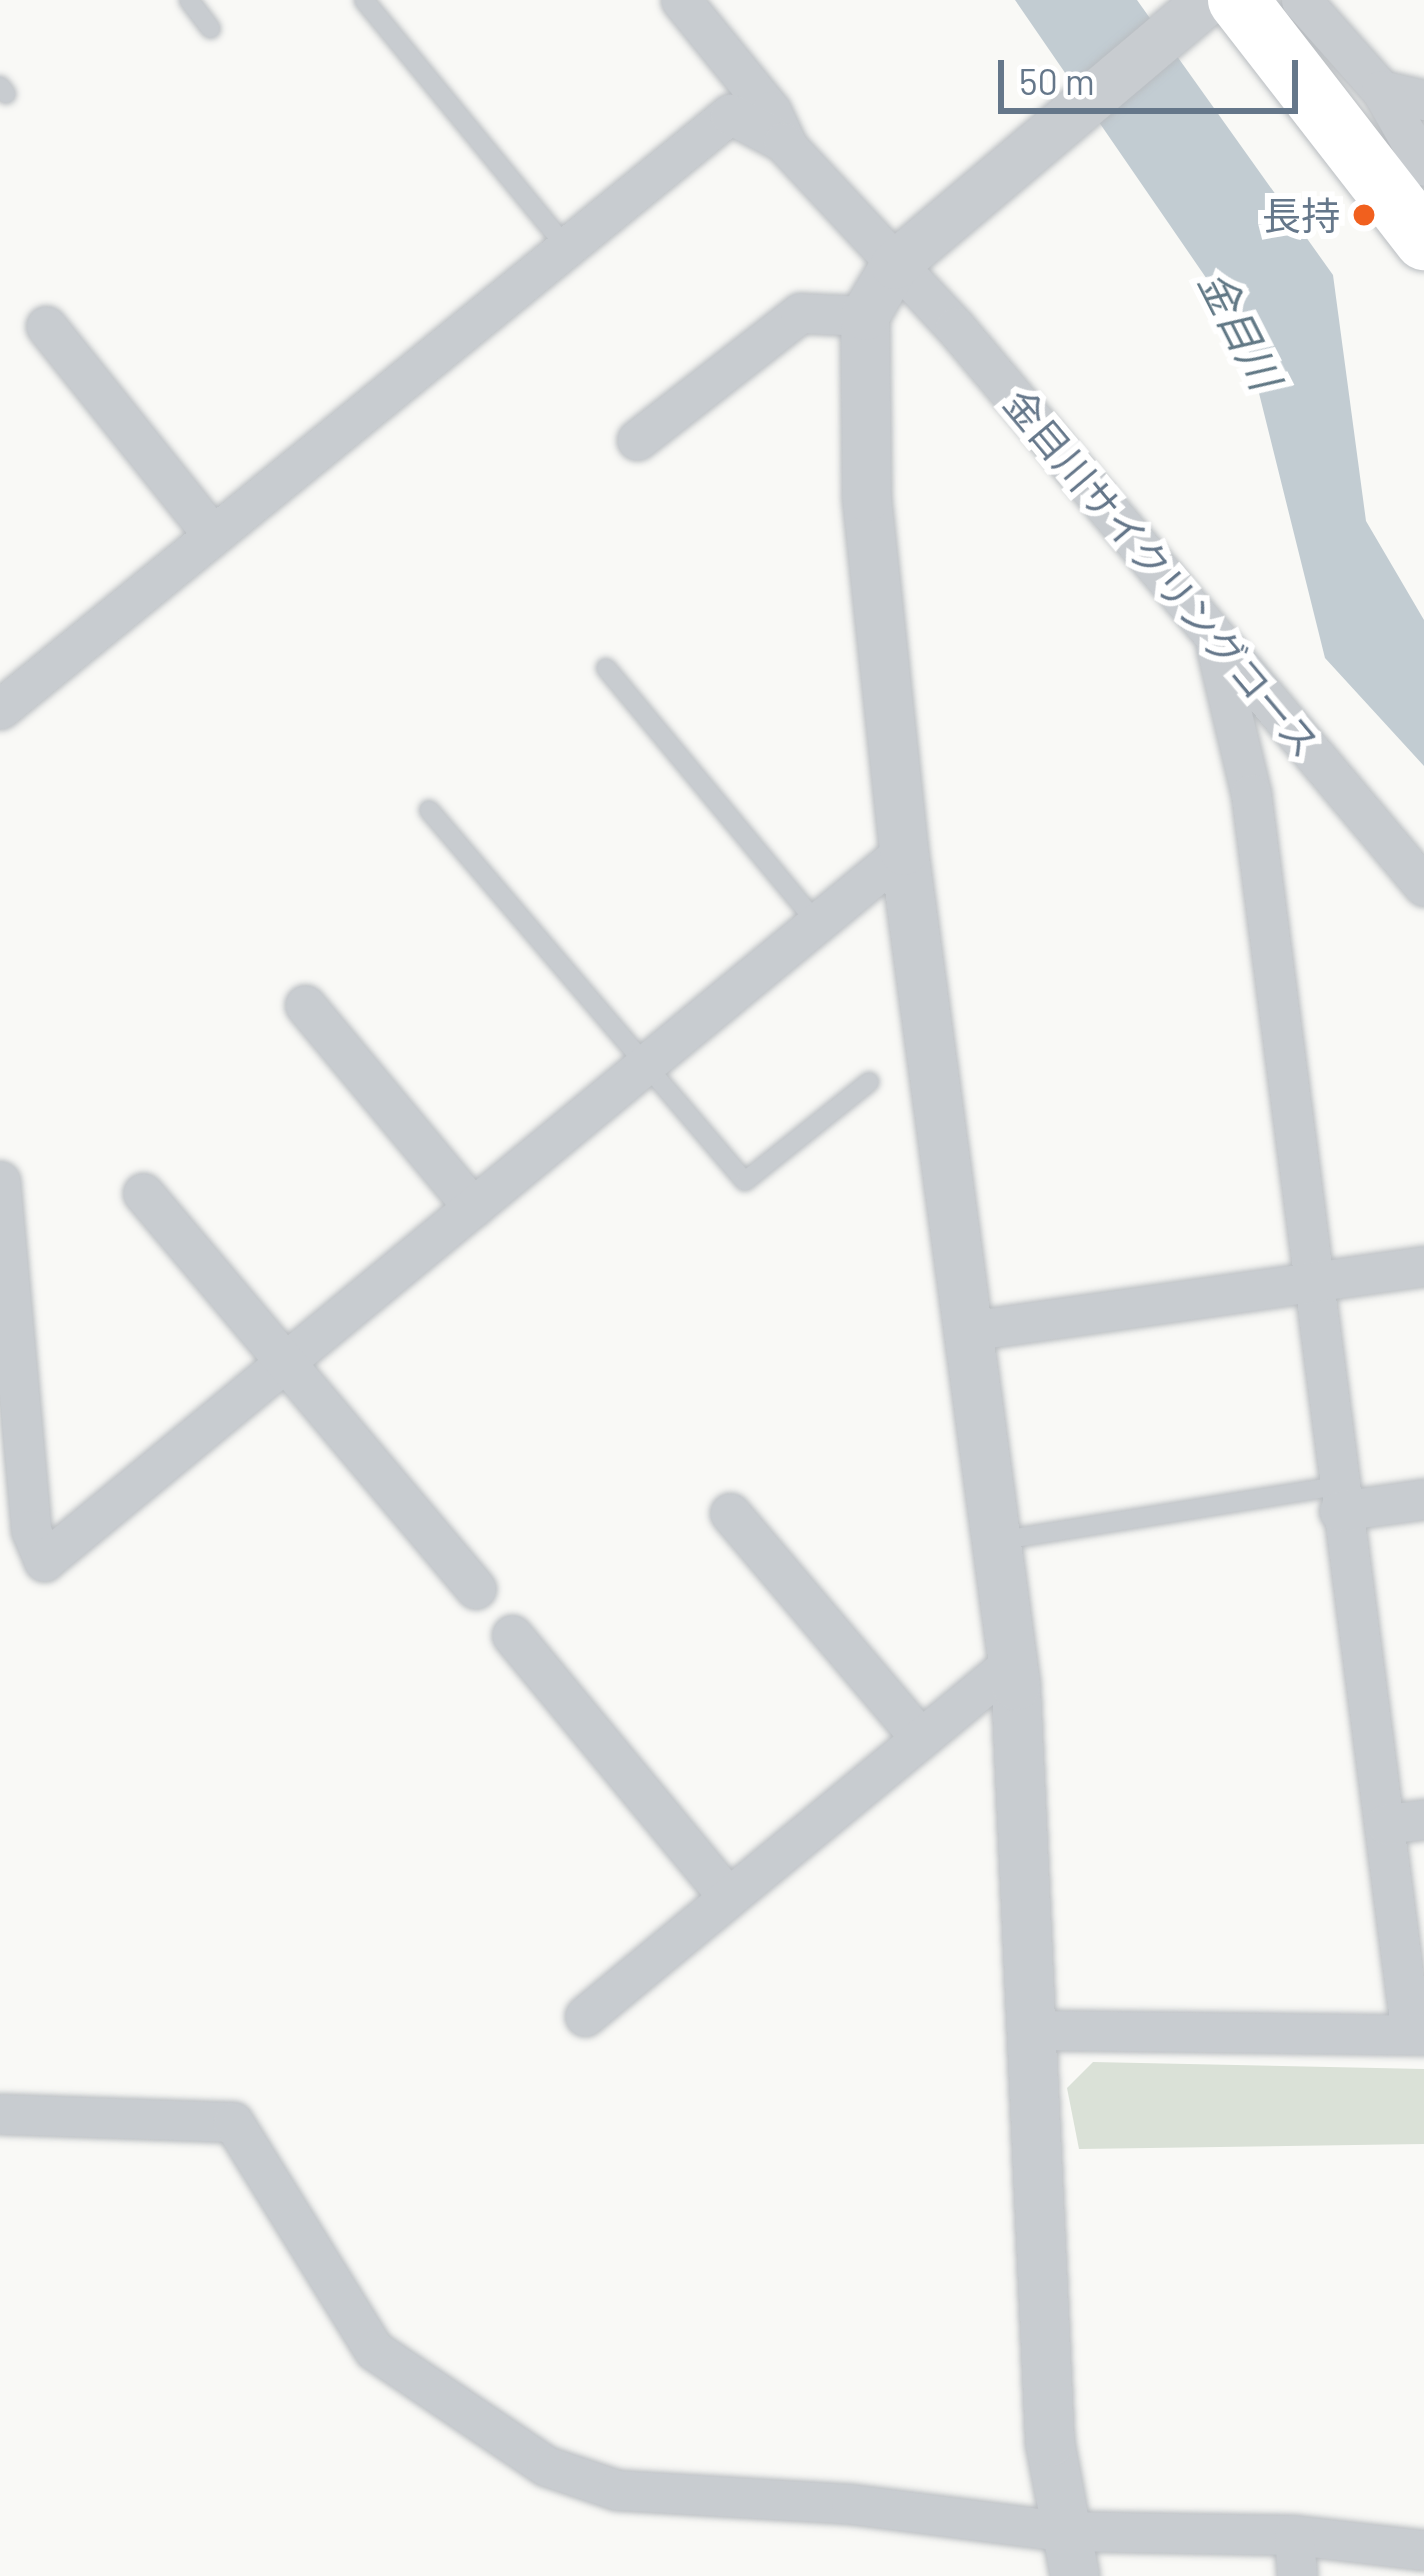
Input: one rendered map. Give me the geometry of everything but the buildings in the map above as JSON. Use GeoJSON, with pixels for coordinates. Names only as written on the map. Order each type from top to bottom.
{"type":"FeatureCollection","features":[{"type":"Feature","properties":{"kind":"main road"},"geometry":{"type":"LineString","coordinates":[[1238,0],[1424,240]]}},
{"type":"Feature","properties":{"kind":"street"},"geometry":{"type":"LineString","coordinates":[[681,0],[771,111],[789,148]]}},
{"type":"Feature","properties":{"kind":"street"},"geometry":{"type":"LineString","coordinates":[[1068,2553],[1050,2442],[1034,2030],[1012,1662],[904,851],[867,497],[865,316],[905,256],[1209,0]]}},
{"type":"Feature","properties":{"kind":"street"},"geometry":{"type":"LineString","coordinates":[[1301,0],[1381,90],[1424,166]]}},
{"type":"Feature","properties":{"kind":"street"},"geometry":{"type":"LineString","coordinates":[[1381,90],[1424,100]]}},
{"type":"Feature","properties":{"kind":"street"},"geometry":{"type":"LineString","coordinates":[[0,709],[564,244],[730,114],[789,148]]}},
{"type":"Feature","properties":{"kind":"street","name":"金目川サイクリングコース"},"geometry":{"type":"LineString","coordinates":[[789,148],[905,256],[1213,636],[1424,886]]}},
{"type":"Feature","properties":{"kind":"street"},"geometry":{"type":"LineString","coordinates":[[638,440],[800,313],[865,316]]}},
{"type":"Feature","properties":{"kind":"street"},"geometry":{"type":"LineString","coordinates":[[46,326],[212,534]]}},
{"type":"Feature","properties":{"kind":"street"},"geometry":{"type":"LineString","coordinates":[[1034,2030],[1418,2034],[1405,1821],[1337,1498],[1251,794],[1213,636]]}},
{"type":"Feature","properties":{"kind":"street"},"geometry":{"type":"LineString","coordinates":[[0,1180],[5,1281],[31,1530],[44,1561],[904,851]]}},
{"type":"Feature","properties":{"kind":"street"},"geometry":{"type":"LineString","coordinates":[[305,1005],[472,1207]]}},
{"type":"Feature","properties":{"kind":"street"},"geometry":{"type":"LineString","coordinates":[[143,1193],[476,1588]]}},
{"type":"Feature","properties":{"kind":"street"},"geometry":{"type":"LineString","coordinates":[[968,1331],[1424,1266]]}},
{"type":"Feature","properties":{"kind":"street"},"geometry":{"type":"LineString","coordinates":[[1337,1498],[1424,1499]]}},
{"type":"Feature","properties":{"kind":"street"},"geometry":{"type":"LineString","coordinates":[[730,1513],[920,1738]]}},
{"type":"Feature","properties":{"kind":"street"},"geometry":{"type":"LineString","coordinates":[[512,1634],[728,1897]]}},
{"type":"Feature","properties":{"kind":"street"},"geometry":{"type":"LineString","coordinates":[[585,2016],[1012,1662]]}},
{"type":"Feature","properties":{"kind":"street"},"geometry":{"type":"LineString","coordinates":[[0,2114],[233,2122],[374,2350],[546,2466],[617,2490],[851,2504],[1068,2553],[1294,2535],[1424,2550]]}},
{"type":"Feature","properties":{"kind":"street"},"geometry":{"type":"LineString","coordinates":[[1294,2535],[1297,2576]]}},
{"type":"Feature","properties":{"kind":"lane"},"geometry":{"type":"LineString","coordinates":[[189,0],[211,29]]}},
{"type":"Feature","properties":{"kind":"lane"},"geometry":{"type":"LineString","coordinates":[[364,0],[564,244]]}},
{"type":"Feature","properties":{"kind":"lane"},"geometry":{"type":"LineString","coordinates":[[606,668],[817,923]]}},
{"type":"Feature","properties":{"kind":"lane"},"geometry":{"type":"LineString","coordinates":[[429,810],[745,1181],[869,1082]]}},
{"type":"Feature","properties":{"kind":"lane"},"geometry":{"type":"LineString","coordinates":[[997,1540],[1337,1498]]}},
{"type":"Feature","properties":{"kind":"shaded area"},"geometry":{"type":"Polygon","coordinates":[[[1015,0],[1137,0],[1333,275],[1366,521],[1424,620],[1424,766],[1325,658],[1244,333],[1015,0]]]}},
{"type":"Feature","properties":{"kind":"shaded area"},"geometry":{"type":"Polygon","coordinates":[[[1093,2062],[1424,2069],[1424,2144],[1079,2149],[1067,2088],[1093,2062]]]}},
{"type":"Feature","properties":{"kind":"place","name":"長持"},"geometry":{"type":"Point","coordinates":[1364,215]}},
{"type":"Feature","properties":{"kind":"water label","name":"金目川"},"geometry":{"type":"Point","coordinates":[1241,329]}}]}
